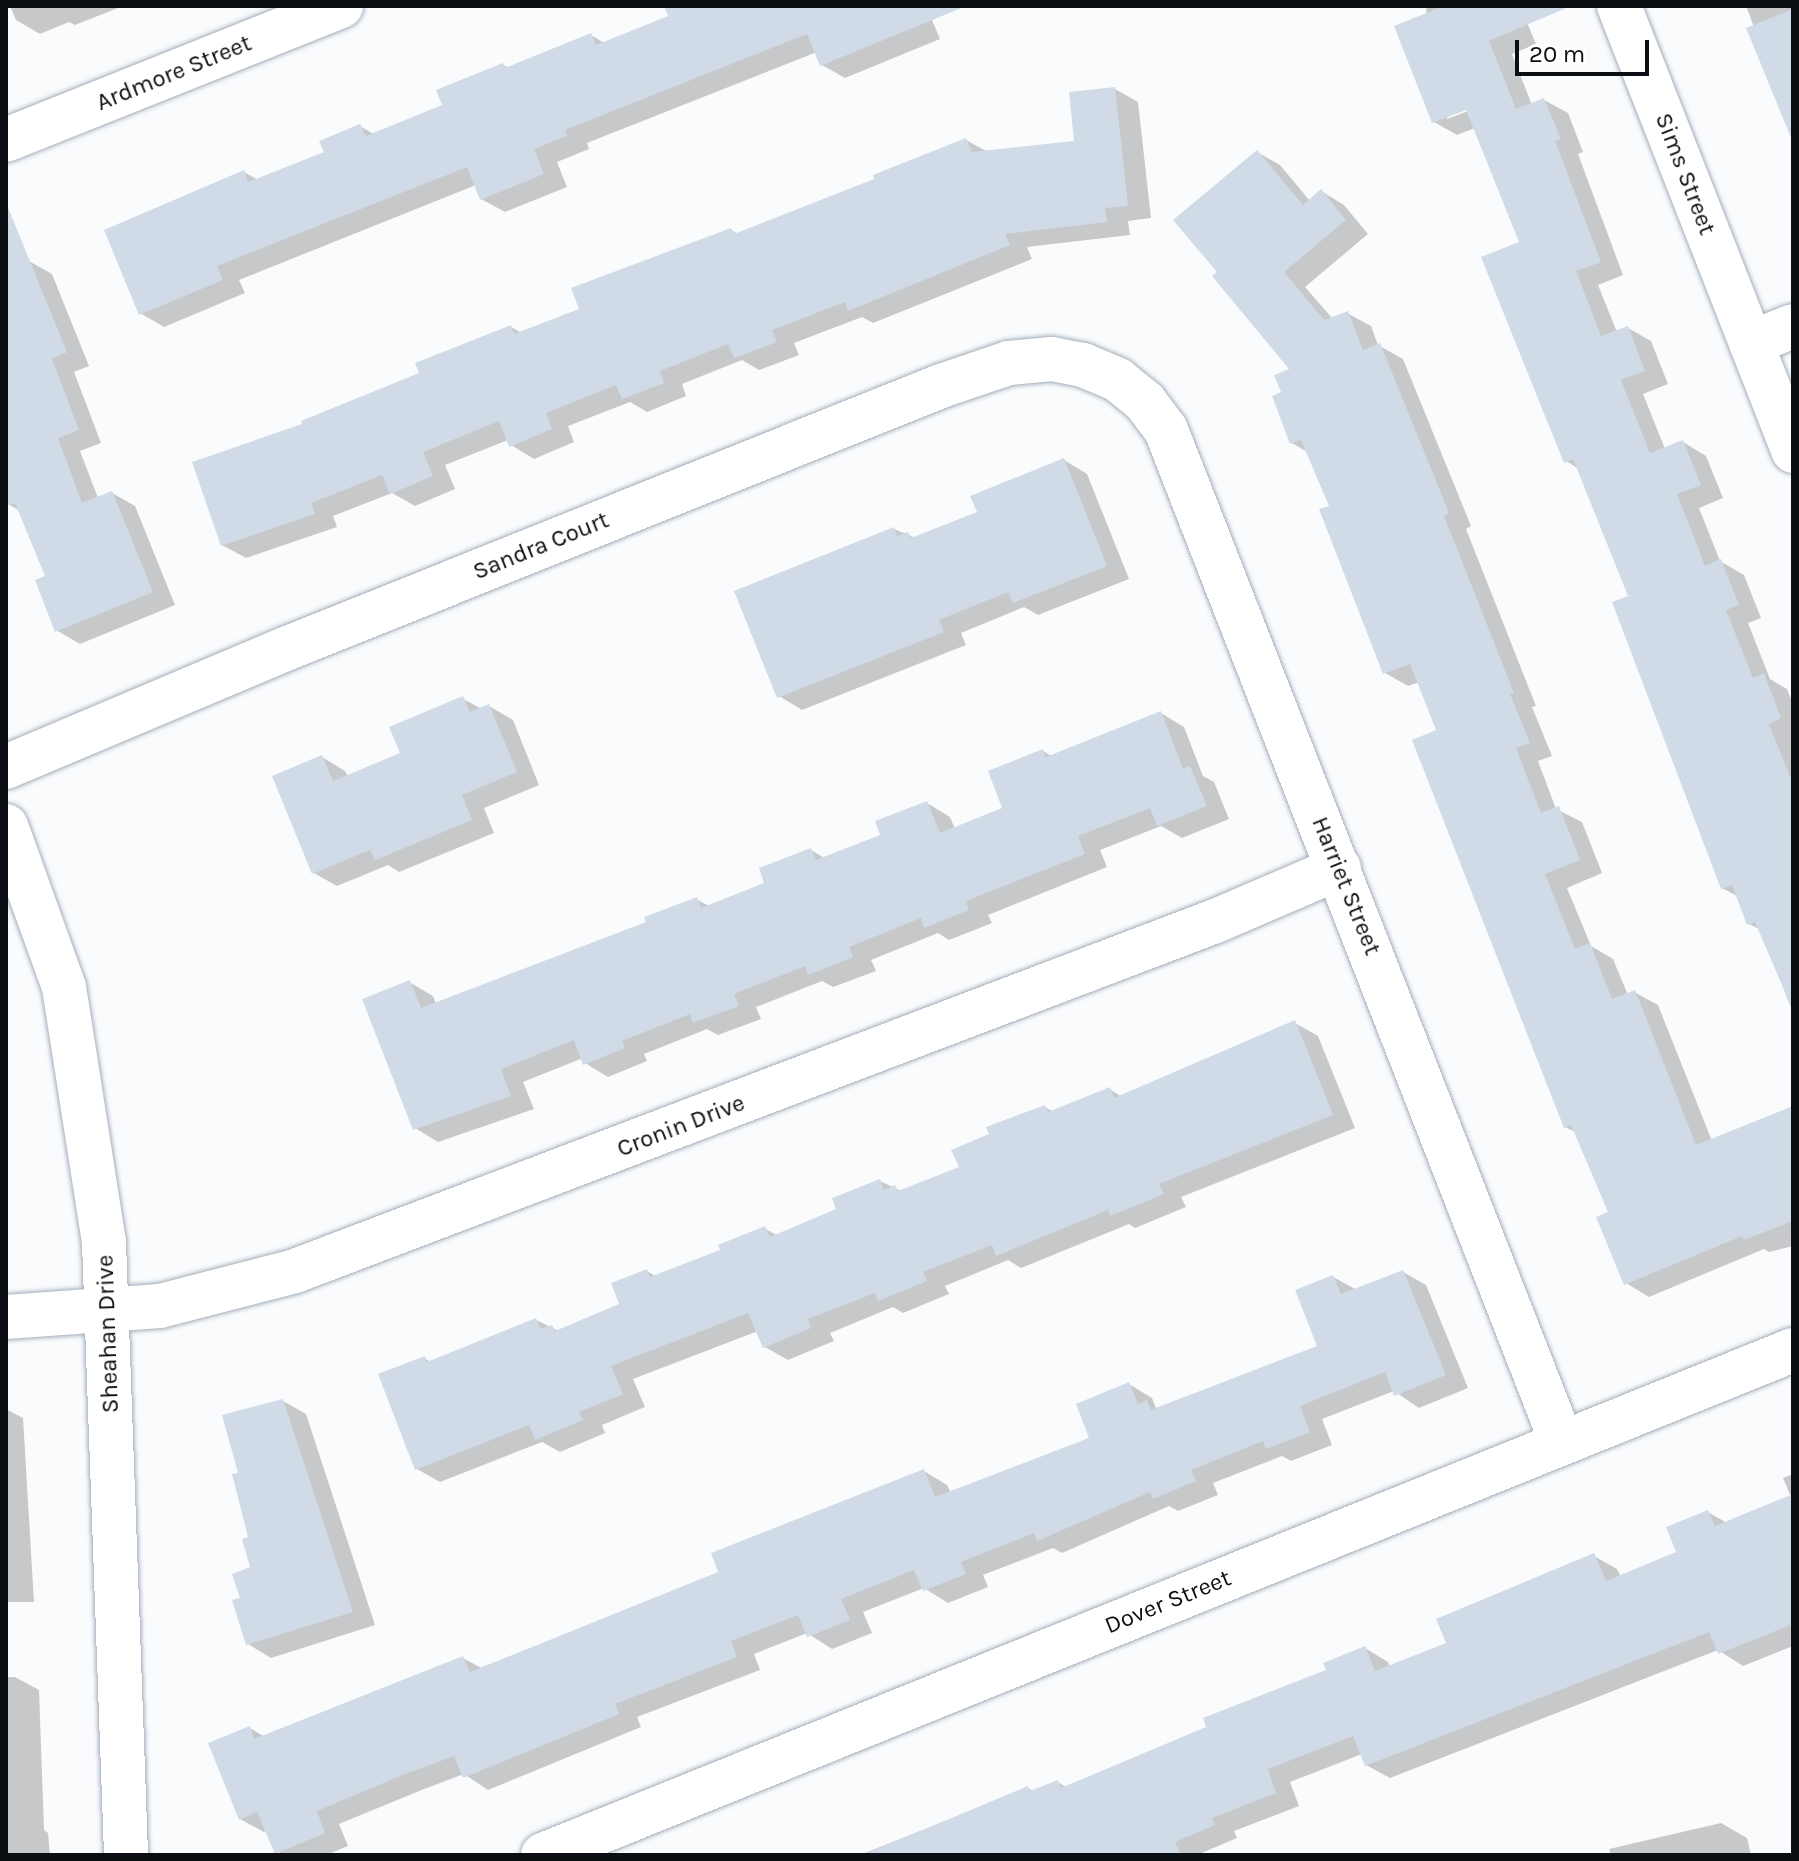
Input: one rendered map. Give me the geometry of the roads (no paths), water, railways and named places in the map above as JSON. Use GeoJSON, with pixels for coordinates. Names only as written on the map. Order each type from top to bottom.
{"type":"FeatureCollection","features":[{"type":"Feature","properties":{"kind":"street","name":"Ardmore Street"},"geometry":{"type":"LineString","coordinates":[[6,140],[341,6]]}},
{"type":"Feature","properties":{"kind":"street","name":"Sims Street"},"geometry":{"type":"LineString","coordinates":[[1619,6],[1793,451]]}},
{"type":"Feature","properties":{"kind":"street"},"geometry":{"type":"LineString","coordinates":[[1751,343],[1793,326]]}},
{"type":"Feature","properties":{"kind":"street","name":"Sandra Court"},"geometry":{"type":"LineString","coordinates":[[6,767],[288,648],[941,386],[1009,363],[1052,359],[1083,365]]}},
{"type":"Feature","properties":{"kind":"street","name":"Harriet Street"},"geometry":{"type":"LineString","coordinates":[[1083,365],[1118,380],[1145,402],[1166,430],[1562,1443]]}},
{"type":"Feature","properties":{"kind":"street","name":"Sheahan Drive"},"geometry":{"type":"LineString","coordinates":[[6,826],[64,987],[104,1242],[126,1855]]}},
{"type":"Feature","properties":{"kind":"street","name":"Cronin Drive"},"geometry":{"type":"LineString","coordinates":[[6,1317],[160,1306],[308,1267],[1213,922],[1339,868]]}},
{"type":"Feature","properties":{"kind":"street","name":"Dover Street"},"geometry":{"type":"LineString","coordinates":[[543,1855],[1793,1350]]}}]}
